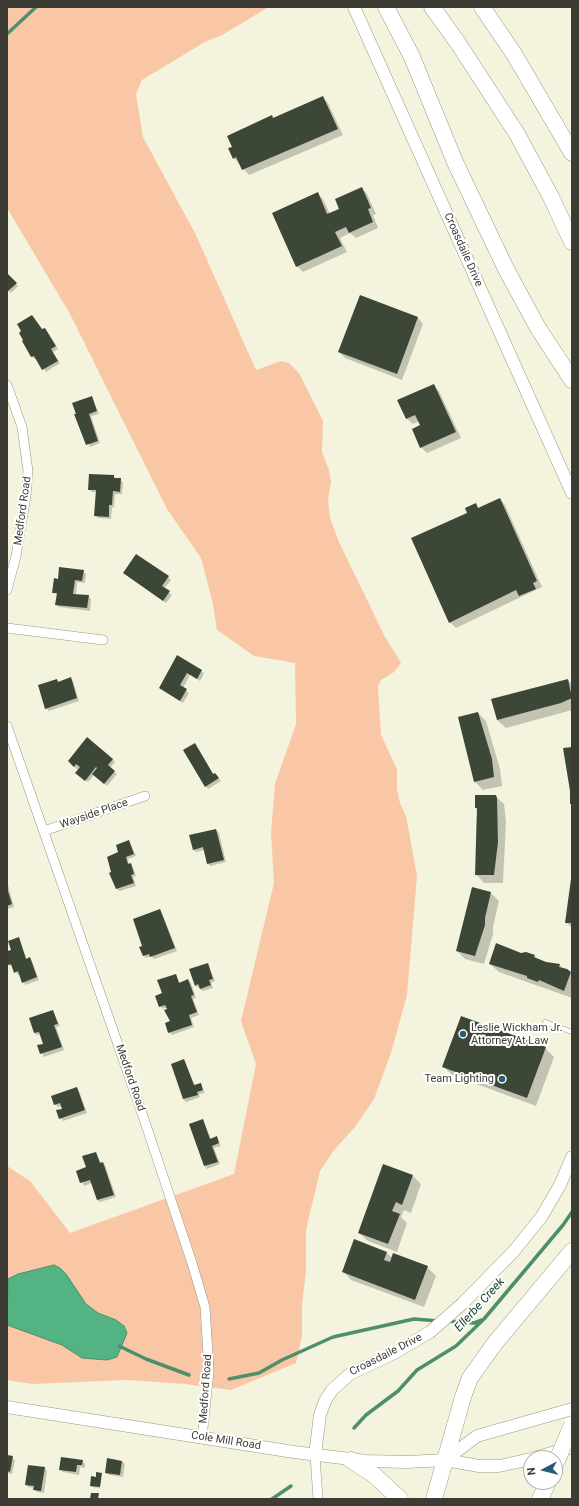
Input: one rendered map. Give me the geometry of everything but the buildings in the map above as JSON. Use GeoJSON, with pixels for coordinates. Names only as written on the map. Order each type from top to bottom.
{"type":"FeatureCollection","features":[{"type":"Feature","properties":{"kind":"highway"},"geometry":{"type":"LineString","coordinates":[[386,7],[412,57],[455,162],[506,269],[538,328],[572,380]]}},
{"type":"Feature","properties":{"kind":"highway"},"geometry":{"type":"LineString","coordinates":[[432,7],[458,43],[517,134],[551,197],[572,242]]}},
{"type":"Feature","properties":{"kind":"highway"},"geometry":{"type":"LineString","coordinates":[[482,7],[514,54],[569,148],[572,160]]}},
{"type":"Feature","properties":{"kind":"highway"},"geometry":{"type":"LineString","coordinates":[[434,1499],[463,1397],[470,1378],[480,1362],[572,1251]]}},
{"type":"Feature","properties":{"kind":"highway"},"geometry":{"type":"LineString","coordinates":[[561,1450],[572,1425]]}},
{"type":"Feature","properties":{"kind":"highway"},"geometry":{"type":"LineString","coordinates":[[351,1460],[374,1475],[400,1499]]}},
{"type":"Feature","properties":{"kind":"street","name":"Croasdaile Drive"},"geometry":{"type":"LineString","coordinates":[[354,7],[572,493]]}},
{"type":"Feature","properties":{"kind":"street","name":"Medford Road"},"geometry":{"type":"LineString","coordinates":[[7,385],[22,427],[28,471],[26,496],[16,556],[7,590]]}},
{"type":"Feature","properties":{"kind":"street"},"geometry":{"type":"LineString","coordinates":[[7,628],[103,640]]}},
{"type":"Feature","properties":{"kind":"street","name":"Medford Road"},"geometry":{"type":"LineString","coordinates":[[7,730],[44,831],[192,1262],[204,1307],[209,1370],[206,1413],[202,1438]]}},
{"type":"Feature","properties":{"kind":"street","name":"Wayside Place"},"geometry":{"type":"LineString","coordinates":[[44,831],[145,796]]}},
{"type":"Feature","properties":{"kind":"street","name":"Croasdaile Drive"},"geometry":{"type":"LineString","coordinates":[[315,1455],[320,1415],[325,1401],[332,1390],[350,1374],[396,1352],[430,1332],[462,1304],[514,1251],[542,1216],[560,1185],[572,1157]]}},
{"type":"Feature","properties":{"kind":"street","name":"Cole Mill Road"},"geometry":{"type":"LineString","coordinates":[[7,1407],[351,1460],[390,1463],[445,1460],[472,1465],[499,1466],[523,1461]]}},
{"type":"Feature","properties":{"kind":"street"},"geometry":{"type":"LineString","coordinates":[[445,1460],[477,1436],[572,1410]]}},
{"type":"Feature","properties":{"kind":"street"},"geometry":{"type":"LineString","coordinates":[[562,1450],[572,1447]]}},
{"type":"Feature","properties":{"kind":"street"},"geometry":{"type":"LineString","coordinates":[[315,1455],[318,1499]]}},
{"type":"Feature","properties":{"kind":"lane"},"geometry":{"type":"LineString","coordinates":[[544,1022],[572,1032]]}},
{"type":"Feature","properties":{"kind":"shaded area"},"geometry":{"type":"Polygon","coordinates":[[[7,7],[269,7],[222,35],[205,42],[142,80],[136,94],[143,137],[196,235],[256,370],[281,361],[289,363],[299,373],[323,421],[322,452],[329,470],[331,482],[328,499],[330,518],[339,542],[384,635],[401,663],[394,672],[381,680],[378,686],[381,735],[397,769],[397,790],[400,803],[406,816],[417,876],[407,995],[391,1053],[374,1099],[355,1127],[334,1150],[320,1171],[306,1230],[306,1271],[302,1305],[302,1336],[296,1363],[231,1390],[185,1384],[127,1380],[32,1384],[7,1380],[7,1166],[30,1181],[70,1233],[234,1174],[256,1064],[241,1021],[274,883],[271,832],[275,784],[296,724],[295,663],[254,656],[217,630],[213,604],[201,558],[167,509],[70,314],[7,208],[7,7]]]}},
{"type":"Feature","properties":{"kind":"shaded area"},"geometry":{"type":"Polygon","coordinates":[[[54,1265],[66,1274],[86,1304],[98,1313],[116,1320],[124,1326],[127,1333],[117,1357],[107,1360],[82,1358],[62,1345],[7,1325],[8,1279],[18,1274],[54,1265]]]}},
{"type":"Feature","properties":{"kind":"waterway"},"geometry":{"type":"LineString","coordinates":[[7,34],[36,7]]}},
{"type":"Feature","properties":{"kind":"waterway","name":"Ellerbe Creek"},"geometry":{"type":"LineString","coordinates":[[354,1428],[366,1415],[398,1391],[417,1370],[456,1346],[484,1319],[563,1225],[572,1212]]}},
{"type":"Feature","properties":{"kind":"waterway"},"geometry":{"type":"LineString","coordinates":[[229,1379],[259,1373],[282,1360],[333,1337],[414,1319],[439,1321]]}},
{"type":"Feature","properties":{"kind":"waterway"},"geometry":{"type":"LineString","coordinates":[[447,1321],[474,1323],[482,1320]]}},
{"type":"Feature","properties":{"kind":"waterway"},"geometry":{"type":"LineString","coordinates":[[119,1346],[146,1359],[189,1375]]}},
{"type":"Feature","properties":{"kind":"waterway","name":"Ellerbe Creek"},"geometry":{"type":"LineString","coordinates":[[272,1499],[291,1486]]}},
{"type":"Feature","properties":{"kind":"place","name":"Leslie Wickham Jr. Attorney At Law"},"geometry":{"type":"Point","coordinates":[463,1034]}},
{"type":"Feature","properties":{"kind":"place","name":"Team Lighting"},"geometry":{"type":"Point","coordinates":[502,1079]}}]}
